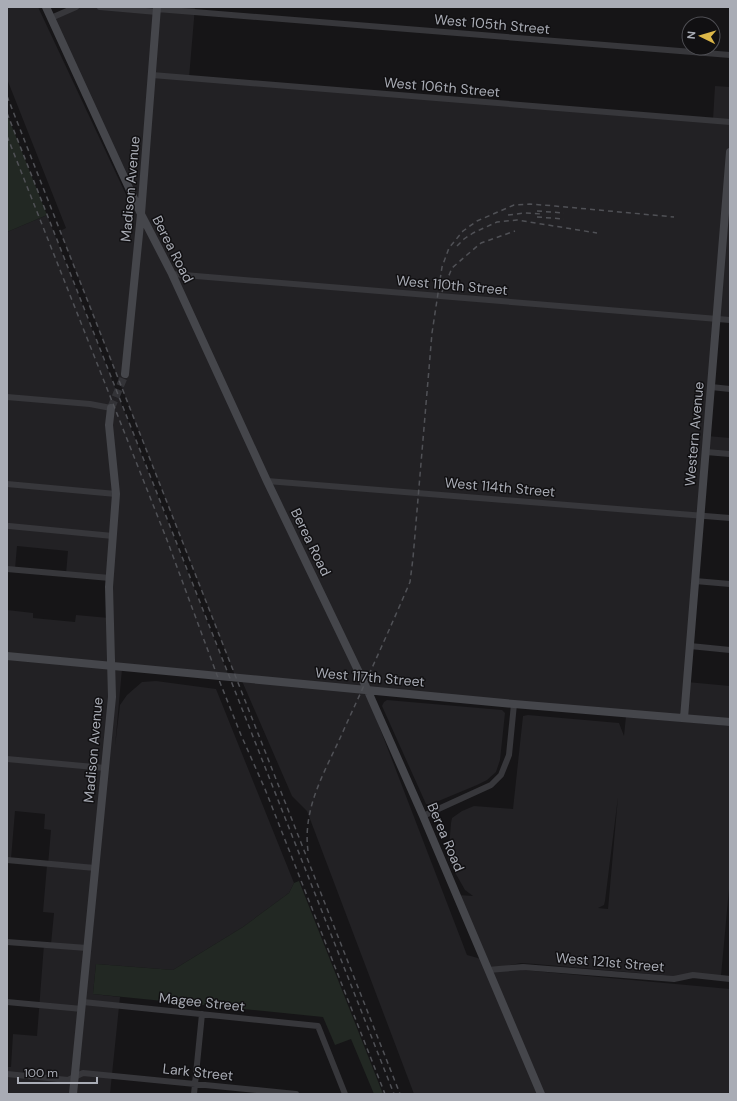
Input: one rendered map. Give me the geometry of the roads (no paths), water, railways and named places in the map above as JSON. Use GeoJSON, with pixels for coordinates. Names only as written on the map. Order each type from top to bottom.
{"type":"FeatureCollection","features":[{"type":"Feature","properties":{"kind":"main road","name":"Berea Road"},"geometry":{"type":"LineString","coordinates":[[46,7],[141,214],[172,274],[267,481],[367,689],[423,816],[541,1094]]}},
{"type":"Feature","properties":{"kind":"main road","name":"Madison Avenue"},"geometry":{"type":"LineString","coordinates":[[125,374],[141,214],[157,9]]}},
{"type":"Feature","properties":{"kind":"main road","name":"Western Avenue"},"geometry":{"type":"LineString","coordinates":[[684,718],[730,152]]}},
{"type":"Feature","properties":{"kind":"main road","name":"Madison Avenue"},"geometry":{"type":"LineString","coordinates":[[73,1094],[112,697],[109,596],[116,494],[109,424],[111,408]]}},
{"type":"Feature","properties":{"kind":"main road","name":"West 117th Street"},"geometry":{"type":"LineString","coordinates":[[7,656],[514,704],[730,722]]}},
{"type":"Feature","properties":{"kind":"street"},"geometry":{"type":"LineString","coordinates":[[51,18],[76,7]]}},
{"type":"Feature","properties":{"kind":"street","name":"West 105th Street"},"geometry":{"type":"LineString","coordinates":[[100,7],[157,9],[730,55]]}},
{"type":"Feature","properties":{"kind":"street","name":"West 106th Street"},"geometry":{"type":"LineString","coordinates":[[152,75],[730,122]]}},
{"type":"Feature","properties":{"kind":"street","name":"West 110th Street"},"geometry":{"type":"LineString","coordinates":[[172,274],[730,320]]}},
{"type":"Feature","properties":{"kind":"street"},"geometry":{"type":"LineString","coordinates":[[711,387],[730,389]]}},
{"type":"Feature","properties":{"kind":"street"},"geometry":{"type":"LineString","coordinates":[[7,396],[90,404],[111,408]]}},
{"type":"Feature","properties":{"kind":"street"},"geometry":{"type":"LineString","coordinates":[[706,452],[730,454]]}},
{"type":"Feature","properties":{"kind":"street","name":"West 114th Street"},"geometry":{"type":"LineString","coordinates":[[267,481],[730,518]]}},
{"type":"Feature","properties":{"kind":"street"},"geometry":{"type":"LineString","coordinates":[[7,484],[116,494]]}},
{"type":"Feature","properties":{"kind":"street"},"geometry":{"type":"LineString","coordinates":[[9,526],[113,536]]}},
{"type":"Feature","properties":{"kind":"street"},"geometry":{"type":"LineString","coordinates":[[7,569],[110,578]]}},
{"type":"Feature","properties":{"kind":"street"},"geometry":{"type":"LineString","coordinates":[[695,581],[730,584]]}},
{"type":"Feature","properties":{"kind":"street"},"geometry":{"type":"LineString","coordinates":[[690,646],[730,650]]}},
{"type":"Feature","properties":{"kind":"street"},"geometry":{"type":"LineString","coordinates":[[423,816],[491,785],[502,775],[509,755],[514,704]]}},
{"type":"Feature","properties":{"kind":"street"},"geometry":{"type":"LineString","coordinates":[[7,759],[105,768]]}},
{"type":"Feature","properties":{"kind":"street"},"geometry":{"type":"LineString","coordinates":[[7,860],[95,868]]}},
{"type":"Feature","properties":{"kind":"street"},"geometry":{"type":"LineString","coordinates":[[7,942],[87,948]]}},
{"type":"Feature","properties":{"kind":"street","name":"West 121st Street"},"geometry":{"type":"LineString","coordinates":[[488,970],[523,967],[674,979],[693,975],[730,979]]}},
{"type":"Feature","properties":{"kind":"street","name":"Magee Street"},"geometry":{"type":"LineString","coordinates":[[7,1002],[202,1014],[318,1026],[345,1094]]}},
{"type":"Feature","properties":{"kind":"street"},"geometry":{"type":"LineString","coordinates":[[194,1094],[202,1014]]}},
{"type":"Feature","properties":{"kind":"street","name":"Lark Street"},"geometry":{"type":"LineString","coordinates":[[7,1074],[68,1080],[82,1073],[296,1094]]}},
{"type":"Feature","properties":{"kind":"tunnel"},"geometry":{"type":"LineString","coordinates":[[111,408],[125,374]]}},
{"type":"Feature","properties":{"kind":"railway"},"geometry":{"type":"LineString","coordinates":[[7,96],[400,1094]]}},
{"type":"Feature","properties":{"kind":"railway"},"geometry":{"type":"LineString","coordinates":[[7,113],[394,1094]]}},
{"type":"Feature","properties":{"kind":"railway"},"geometry":{"type":"LineString","coordinates":[[7,136],[167,540],[217,675],[265,789],[385,1094]]}},
{"type":"Feature","properties":{"kind":"railway"},"geometry":{"type":"LineString","coordinates":[[308,851],[307,834],[309,818],[318,787],[410,582],[432,333],[442,267],[449,248],[463,231],[477,221],[514,205],[530,204],[674,217]]}},
{"type":"Feature","properties":{"kind":"railway"},"geometry":{"type":"LineString","coordinates":[[537,211],[564,213]]}},
{"type":"Feature","properties":{"kind":"railway"},"geometry":{"type":"LineString","coordinates":[[508,215],[525,213],[542,214]]}},
{"type":"Feature","properties":{"kind":"railway"},"geometry":{"type":"LineString","coordinates":[[537,217],[564,219]]}},
{"type":"Feature","properties":{"kind":"railway"},"geometry":{"type":"LineString","coordinates":[[457,246],[473,233],[497,222],[517,220],[597,233]]}},
{"type":"Feature","properties":{"kind":"railway"},"geometry":{"type":"LineString","coordinates":[[442,292],[452,268],[481,243],[515,231]]}}]}
